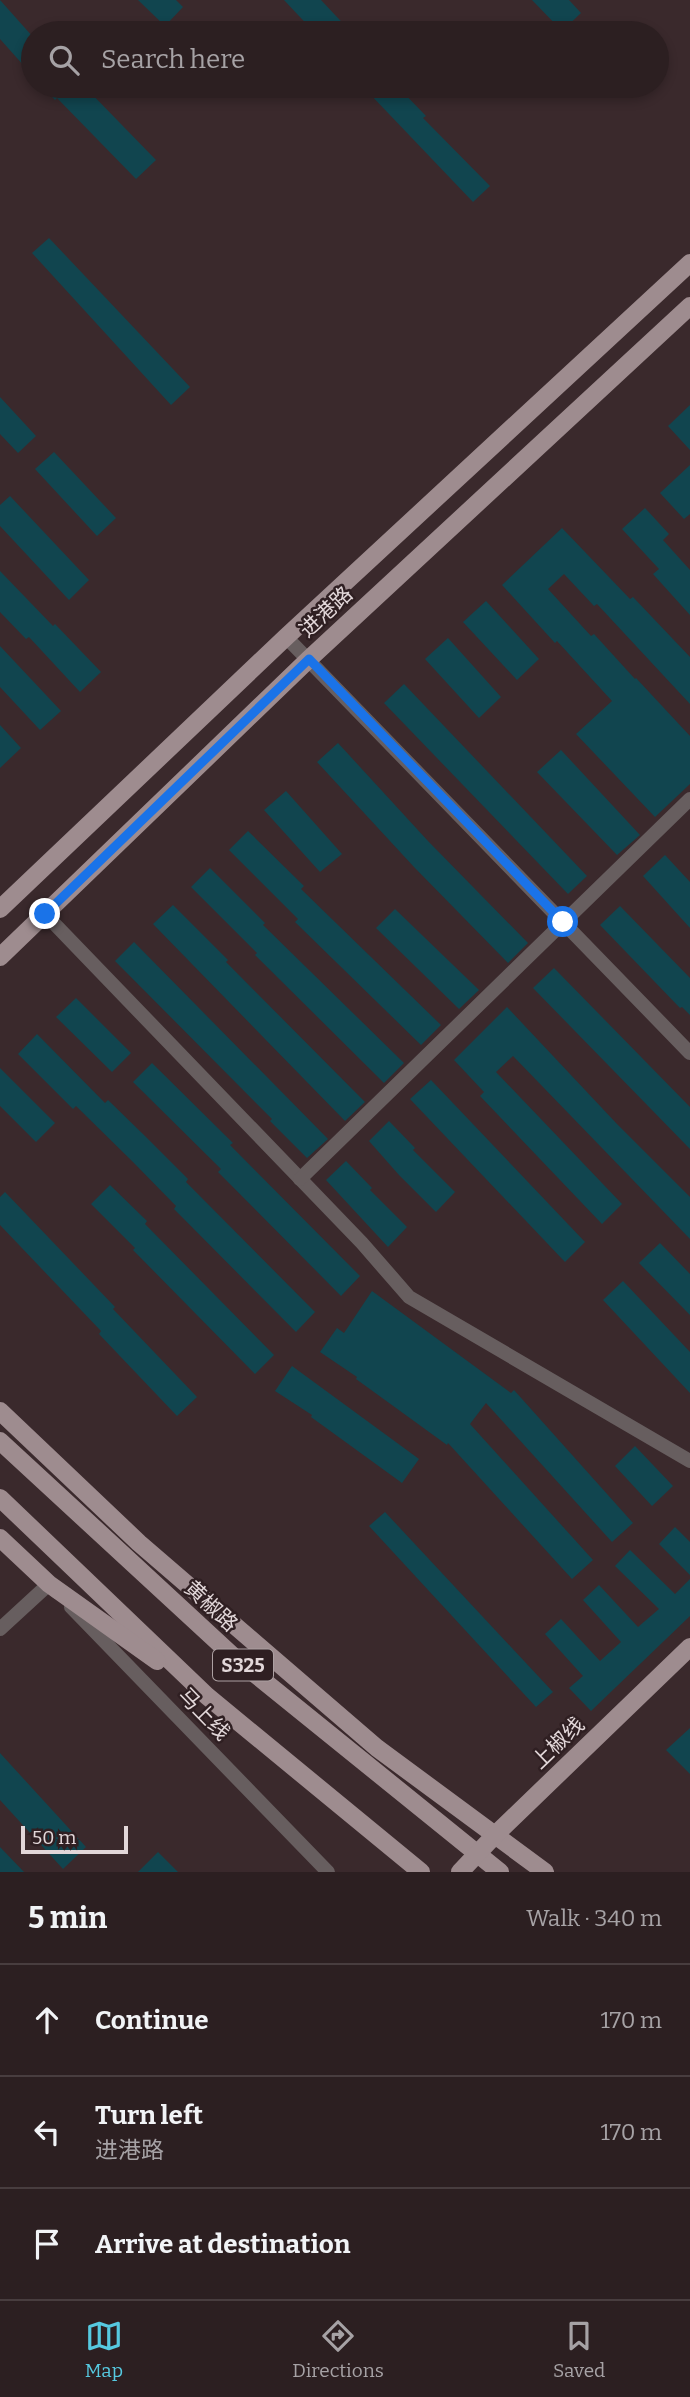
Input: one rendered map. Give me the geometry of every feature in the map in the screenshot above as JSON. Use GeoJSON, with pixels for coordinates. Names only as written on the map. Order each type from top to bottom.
{"type":"FeatureCollection","features":[{"type":"Feature","properties":{"kind":"main road","name":"进港路"},"geometry":{"type":"LineString","coordinates":[[0,909],[286,637],[690,263]]}},
{"type":"Feature","properties":{"kind":"main road","name":"进港路"},"geometry":{"type":"LineString","coordinates":[[0,957],[309,659],[690,306]]}},
{"type":"Feature","properties":{"kind":"main road"},"geometry":{"type":"LineString","coordinates":[[0,1412],[139,1544],[356,1730],[545,1872]]}},
{"type":"Feature","properties":{"kind":"main road","name":"黄椒路"},"geometry":{"type":"LineString","coordinates":[[0,1441],[234,1657],[500,1872]]}},
{"type":"Feature","properties":{"kind":"main road","name":"S325"},"geometry":{"type":"LineString","coordinates":[[0,1498],[207,1696],[421,1872]]}},
{"type":"Feature","properties":{"kind":"main road"},"geometry":{"type":"LineString","coordinates":[[0,1538],[49,1584],[207,1696]]}},
{"type":"Feature","properties":{"kind":"main road","name":"上椒线"},"geometry":{"type":"LineString","coordinates":[[460,1872],[690,1647]]}},
{"type":"Feature","properties":{"kind":"street"},"geometry":{"type":"LineString","coordinates":[[286,637],[690,1053]]}},
{"type":"Feature","properties":{"kind":"street"},"geometry":{"type":"LineString","coordinates":[[300,1179],[690,800]]}},
{"type":"Feature","properties":{"kind":"street"},"geometry":{"type":"LineString","coordinates":[[45,914],[362,1243],[409,1297],[690,1461]]}},
{"type":"Feature","properties":{"kind":"street"},"geometry":{"type":"LineString","coordinates":[[0,1629],[49,1584]]}},
{"type":"Feature","properties":{"kind":"street","name":"马上线"},"geometry":{"type":"LineString","coordinates":[[49,1584],[328,1872]]}},
{"type":"Feature","properties":{"kind":"building"},"geometry":{"type":"Polygon","coordinates":[[[0,0],[21,24],[21,63],[0,39],[0,0]]]}},
{"type":"Feature","properties":{"kind":"building"},"geometry":{"type":"Polygon","coordinates":[[[138,0],[176,0],[183,7],[170,21],[160,21],[138,0]]]}},
{"type":"Feature","properties":{"kind":"building"},"geometry":{"type":"Polygon","coordinates":[[[284,0],[321,0],[341,21],[304,21],[284,0]]]}},
{"type":"Feature","properties":{"kind":"building"},"geometry":{"type":"Polygon","coordinates":[[[532,0],[569,0],[581,13],[573,21],[552,21],[532,0]]]}},
{"type":"Feature","properties":{"kind":"building"},"geometry":{"type":"Polygon","coordinates":[[[57,98],[96,98],[156,160],[136,179],[57,98]]]}},
{"type":"Feature","properties":{"kind":"building"},"geometry":{"type":"Polygon","coordinates":[[[374,98],[409,98],[426,116],[423,118],[490,186],[473,202],[374,98]]]}},
{"type":"Feature","properties":{"kind":"building"},"geometry":{"type":"Polygon","coordinates":[[[49,238],[190,387],[171,405],[32,253],[49,238]]]}},
{"type":"Feature","properties":{"kind":"building"},"geometry":{"type":"Polygon","coordinates":[[[0,397],[36,436],[18,453],[0,434],[0,397]]]}},
{"type":"Feature","properties":{"kind":"building"},"geometry":{"type":"Polygon","coordinates":[[[690,405],[690,450],[668,426],[690,405]]]}},
{"type":"Feature","properties":{"kind":"building"},"geometry":{"type":"Polygon","coordinates":[[[54,452],[116,518],[97,536],[35,469],[54,452]]]}},
{"type":"Feature","properties":{"kind":"building"},"geometry":{"type":"Polygon","coordinates":[[[690,465],[690,514],[684,519],[660,493],[690,465]]]}},
{"type":"Feature","properties":{"kind":"building"},"geometry":{"type":"Polygon","coordinates":[[[10,496],[89,580],[69,600],[0,526],[0,505],[10,496]]]}},
{"type":"Feature","properties":{"kind":"building"},"geometry":{"type":"Polygon","coordinates":[[[645,508],[669,534],[663,540],[690,570],[690,615],[653,574],[659,569],[622,529],[645,508]]]}},
{"type":"Feature","properties":{"kind":"building"},"geometry":{"type":"Polygon","coordinates":[[[562,528],[690,657],[690,704],[597,604],[594,606],[564,574],[548,589],[690,736],[690,784],[655,817],[576,734],[612,701],[502,585],[562,528]]]}},
{"type":"Feature","properties":{"kind":"building"},"geometry":{"type":"Polygon","coordinates":[[[0,571],[101,672],[80,692],[29,637],[26,639],[0,612],[0,571]]]}},
{"type":"Feature","properties":{"kind":"building"},"geometry":{"type":"Polygon","coordinates":[[[486,601],[539,659],[517,680],[463,622],[486,601]]]}},
{"type":"Feature","properties":{"kind":"building"},"geometry":{"type":"Polygon","coordinates":[[[448,638],[501,697],[479,718],[425,659],[448,638]]]}},
{"type":"Feature","properties":{"kind":"building"},"geometry":{"type":"Polygon","coordinates":[[[0,646],[61,711],[40,730],[0,687],[0,646]]]}},
{"type":"Feature","properties":{"kind":"building"},"geometry":{"type":"Polygon","coordinates":[[[404,684],[587,876],[568,894],[384,703],[404,684]]]}},
{"type":"Feature","properties":{"kind":"building"},"geometry":{"type":"Polygon","coordinates":[[[0,725],[21,748],[0,768],[0,725]]]}},
{"type":"Feature","properties":{"kind":"building"},"geometry":{"type":"Polygon","coordinates":[[[338,743],[428,841],[528,943],[508,963],[317,762],[338,743]]]}},
{"type":"Feature","properties":{"kind":"building"},"geometry":{"type":"Polygon","coordinates":[[[561,750],[640,835],[617,855],[537,772],[561,750]]]}},
{"type":"Feature","properties":{"kind":"building"},"geometry":{"type":"Polygon","coordinates":[[[286,791],[342,854],[320,872],[264,810],[286,791]]]}},
{"type":"Feature","properties":{"kind":"building"},"geometry":{"type":"Polygon","coordinates":[[[248,831],[304,886],[301,889],[441,1025],[421,1045],[295,922],[298,919],[229,850],[248,831]]]}},
{"type":"Feature","properties":{"kind":"building"},"geometry":{"type":"Polygon","coordinates":[[[665,855],[690,882],[690,928],[643,876],[665,855]]]}},
{"type":"Feature","properties":{"kind":"building"},"geometry":{"type":"Polygon","coordinates":[[[210,868],[265,923],[263,925],[404,1063],[384,1083],[255,955],[257,953],[191,887],[210,868]]]}},
{"type":"Feature","properties":{"kind":"building"},"geometry":{"type":"Polygon","coordinates":[[[173,905],[365,1102],[345,1121],[153,924],[173,905]]]}},
{"type":"Feature","properties":{"kind":"building"},"geometry":{"type":"Polygon","coordinates":[[[620,906],[690,978],[690,1015],[680,1008],[600,925],[620,906]]]}},
{"type":"Feature","properties":{"kind":"building"},"geometry":{"type":"Polygon","coordinates":[[[395,909],[479,990],[459,1009],[376,928],[395,909]]]}},
{"type":"Feature","properties":{"kind":"building"},"geometry":{"type":"Polygon","coordinates":[[[134,942],[328,1139],[307,1158],[270,1121],[272,1119],[115,961],[134,942]]]}},
{"type":"Feature","properties":{"kind":"building"},"geometry":{"type":"Polygon","coordinates":[[[554,968],[690,1107],[690,1149],[533,988],[554,968]]]}},
{"type":"Feature","properties":{"kind":"building"},"geometry":{"type":"Polygon","coordinates":[[[76,998],[131,1053],[112,1072],[56,1017],[76,998]]]}},
{"type":"Feature","properties":{"kind":"building"},"geometry":{"type":"Polygon","coordinates":[[[507,1007],[690,1197],[690,1239],[513,1056],[496,1072],[622,1204],[602,1224],[480,1096],[484,1092],[454,1060],[507,1007]]]}},
{"type":"Feature","properties":{"kind":"building"},"geometry":{"type":"Polygon","coordinates":[[[37,1034],[105,1103],[108,1100],[188,1179],[186,1182],[315,1312],[296,1332],[174,1209],[176,1206],[133,1162],[76,1106],[73,1109],[18,1054],[37,1034]]]}},
{"type":"Feature","properties":{"kind":"building"},"geometry":{"type":"Polygon","coordinates":[[[152,1063],[360,1276],[341,1296],[218,1172],[221,1169],[133,1082],[152,1063]]]}},
{"type":"Feature","properties":{"kind":"building"},"geometry":{"type":"Polygon","coordinates":[[[0,1068],[55,1123],[36,1142],[0,1106],[0,1068]]]}},
{"type":"Feature","properties":{"kind":"building"},"geometry":{"type":"Polygon","coordinates":[[[431,1080],[585,1242],[565,1262],[410,1099],[431,1080]]]}},
{"type":"Feature","properties":{"kind":"building"},"geometry":{"type":"Polygon","coordinates":[[[389,1121],[415,1148],[413,1150],[455,1192],[436,1212],[369,1141],[389,1121]]]}},
{"type":"Feature","properties":{"kind":"building"},"geometry":{"type":"Polygon","coordinates":[[[346,1161],[407,1227],[388,1247],[326,1180],[346,1161]]]}},
{"type":"Feature","properties":{"kind":"building"},"geometry":{"type":"Polygon","coordinates":[[[110,1185],[274,1355],[255,1374],[91,1204],[110,1185]]]}},
{"type":"Feature","properties":{"kind":"building"},"geometry":{"type":"Polygon","coordinates":[[[5,1192],[197,1397],[177,1416],[0,1225],[0,1197],[5,1192]]]}},
{"type":"Feature","properties":{"kind":"building"},"geometry":{"type":"Polygon","coordinates":[[[660,1243],[690,1274],[690,1315],[639,1263],[660,1243]]]}},
{"type":"Feature","properties":{"kind":"building"},"geometry":{"type":"Polygon","coordinates":[[[623,1281],[690,1352],[690,1393],[603,1300],[623,1281]]]}},
{"type":"Feature","properties":{"kind":"building"},"geometry":{"type":"Polygon","coordinates":[[[372,1291],[511,1393],[514,1390],[633,1523],[612,1542],[486,1403],[470,1424],[593,1560],[572,1579],[448,1443],[447,1445],[320,1352],[337,1328],[344,1333],[372,1291]]]}},
{"type":"Feature","properties":{"kind":"building"},"geometry":{"type":"Polygon","coordinates":[[[292,1366],[419,1459],[402,1483],[311,1417],[312,1415],[275,1391],[292,1366]]]}},
{"type":"Feature","properties":{"kind":"building"},"geometry":{"type":"Polygon","coordinates":[[[635,1446],[673,1486],[652,1506],[615,1466],[635,1446]]]}},
{"type":"Feature","properties":{"kind":"building"},"geometry":{"type":"Polygon","coordinates":[[[385,1512],[553,1692],[536,1707],[369,1526],[385,1512]]]}},
{"type":"Feature","properties":{"kind":"building"},"geometry":{"type":"Polygon","coordinates":[[[675,1527],[690,1542],[690,1575],[659,1544],[675,1527]]]}},
{"type":"Feature","properties":{"kind":"building"},"geometry":{"type":"Polygon","coordinates":[[[630,1550],[675,1594],[690,1579],[690,1616],[591,1711],[569,1688],[583,1676],[545,1634],[561,1619],[600,1661],[621,1642],[583,1600],[599,1585],[638,1627],[659,1609],[615,1566],[630,1550]]]}},
{"type":"Feature","properties":{"kind":"building"},"geometry":{"type":"Polygon","coordinates":[[[690,1728],[690,1774],[666,1750],[690,1728]]]}},
{"type":"Feature","properties":{"kind":"building"},"geometry":{"type":"Polygon","coordinates":[[[0,1753],[86,1847],[63,1869],[0,1800],[0,1753]]]}},
{"type":"Feature","properties":{"kind":"building"},"geometry":{"type":"Polygon","coordinates":[[[0,1847],[24,1872],[0,1872],[0,1847]]]}},
{"type":"Feature","properties":{"kind":"building"},"geometry":{"type":"Polygon","coordinates":[[[158,1852],[178,1872],[138,1872],[158,1852]]]}},
{"type":"Feature","properties":{"kind":"route"},"geometry":{"type":"LineString","coordinates":[[45,914],[309,659],[563,922]]}}]}
